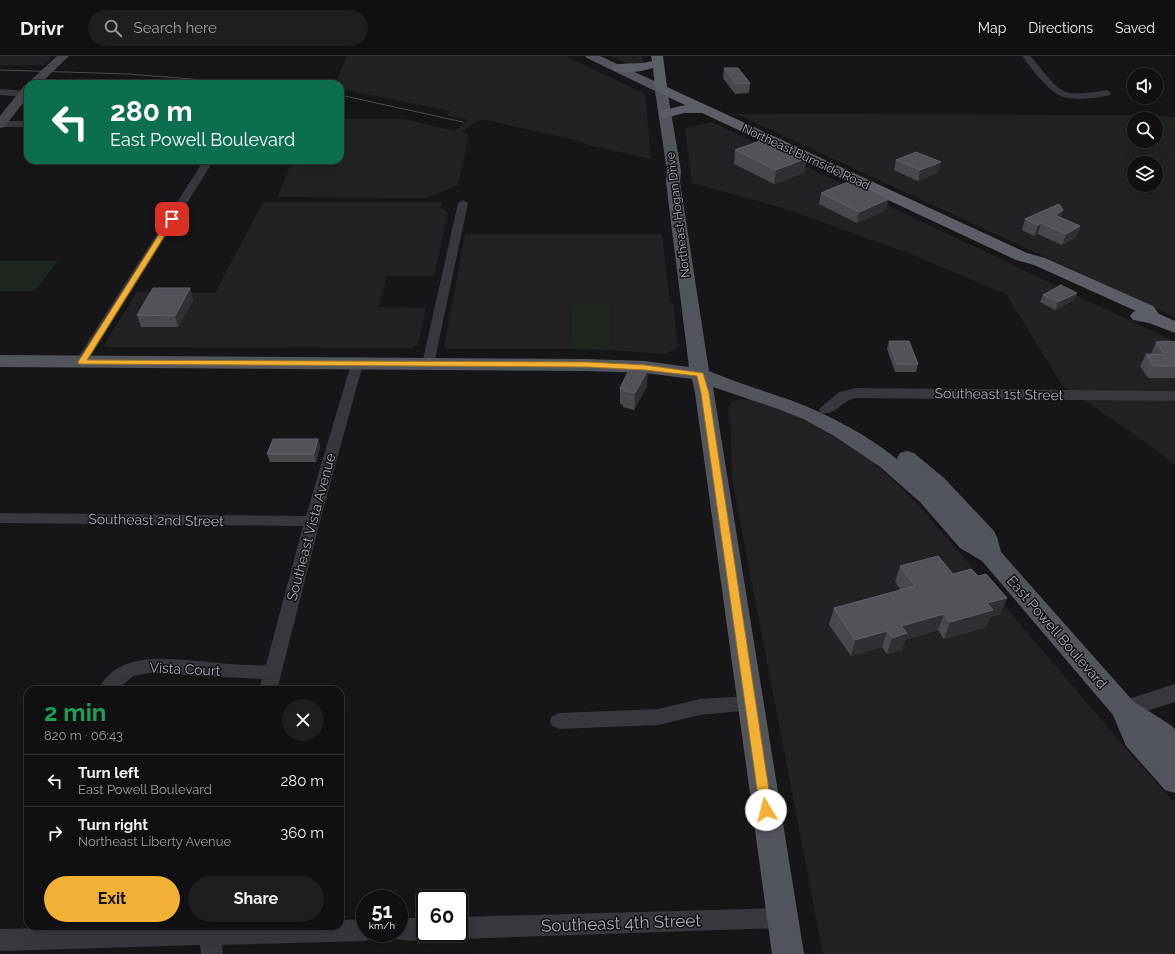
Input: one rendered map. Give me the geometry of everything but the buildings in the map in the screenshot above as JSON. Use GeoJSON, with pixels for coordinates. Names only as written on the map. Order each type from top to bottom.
{"type":"FeatureCollection","features":[{"type":"Feature","properties":{"kind":"highway"},"geometry":{"type":"LineString","coordinates":[[618,68],[640,68],[657,59]]}},
{"type":"Feature","properties":{"kind":"highway","name":"Northeast Hogan Drive"},"geometry":{"type":"LineString","coordinates":[[657,59],[661,89]]}},
{"type":"Feature","properties":{"kind":"highway","name":"Northeast Burnside Road"},"geometry":{"type":"LineString","coordinates":[[661,89],[1022,257],[1039,261],[1147,310],[1153,318]]}},
{"type":"Feature","properties":{"kind":"highway"},"geometry":{"type":"LineString","coordinates":[[665,114],[684,109],[704,109]]}},
{"type":"Feature","properties":{"kind":"highway","name":"Northeast Burnside Road"},"geometry":{"type":"LineString","coordinates":[[1022,257],[1030,266],[1137,316],[1153,318],[1175,328]]}},
{"type":"Feature","properties":{"kind":"highway"},"geometry":{"type":"LineString","coordinates":[[1054,277],[1077,283],[1114,300],[1125,300]]}},
{"type":"Feature","properties":{"kind":"main road"},"geometry":{"type":"LineString","coordinates":[[37,80],[63,56]]}},
{"type":"Feature","properties":{"kind":"main road","name":"Northeast Burnside Road"},"geometry":{"type":"LineString","coordinates":[[591,56],[661,89]]}},
{"type":"Feature","properties":{"kind":"main road","name":"Northeast Hogan Drive"},"geometry":{"type":"LineString","coordinates":[[661,89],[674,171],[673,182],[697,360],[705,393],[788,954]]}},
{"type":"Feature","properties":{"kind":"main road"},"geometry":{"type":"LineString","coordinates":[[0,124],[24,96]]}},
{"type":"Feature","properties":{"kind":"main road","name":"East Powell Boulevard"},"geometry":{"type":"LineString","coordinates":[[0,361],[612,365],[663,369],[700,374],[718,372],[751,380],[827,409],[877,445],[968,542],[990,555],[1124,708],[1162,734],[1175,750]]}},
{"type":"Feature","properties":{"kind":"main road","name":"East Powell Boulevard"},"geometry":{"type":"LineString","coordinates":[[700,374],[725,385],[810,415],[841,431],[877,445]]}},
{"type":"Feature","properties":{"kind":"main road","name":"East Powell Boulevard"},"geometry":{"type":"LineString","coordinates":[[1124,708],[1136,738],[1175,781]]}},
{"type":"Feature","properties":{"kind":"street"},"geometry":{"type":"LineString","coordinates":[[1026,56],[1056,90],[1065,95],[1096,95],[1107,93]]}},
{"type":"Feature","properties":{"kind":"street"},"geometry":{"type":"LineString","coordinates":[[0,92],[24,92]]}},
{"type":"Feature","properties":{"kind":"street"},"geometry":{"type":"LineString","coordinates":[[0,124],[24,124]]}},
{"type":"Feature","properties":{"kind":"street"},"geometry":{"type":"LineString","coordinates":[[82,362],[206,164]]}},
{"type":"Feature","properties":{"kind":"street"},"geometry":{"type":"LineString","coordinates":[[428,364],[463,203]]}},
{"type":"Feature","properties":{"kind":"street","name":"Southeast Vista Avenue"},"geometry":{"type":"LineString","coordinates":[[269,686],[312,521],[357,364]]}},
{"type":"Feature","properties":{"kind":"street","name":"Southeast 1st Street"},"geometry":{"type":"LineString","coordinates":[[827,409],[845,395],[856,393],[1175,396]]}},
{"type":"Feature","properties":{"kind":"street","name":"Southeast 2nd Street"},"geometry":{"type":"LineString","coordinates":[[0,518],[184,521],[312,521]]}},
{"type":"Feature","properties":{"kind":"street","name":"Vista Court"},"geometry":{"type":"LineString","coordinates":[[110,686],[122,674],[134,668],[148,666],[173,665],[249,673],[272,672]]}},
{"type":"Feature","properties":{"kind":"street"},"geometry":{"type":"LineString","coordinates":[[1124,708],[1175,693]]}},
{"type":"Feature","properties":{"kind":"street"},"geometry":{"type":"LineString","coordinates":[[559,722],[658,717],[700,707],[750,703]]}},
{"type":"Feature","properties":{"kind":"street","name":"Southeast 4th Street"},"geometry":{"type":"LineString","coordinates":[[468,928],[782,918]]}},
{"type":"Feature","properties":{"kind":"street"},"geometry":{"type":"LineString","coordinates":[[0,940],[211,938],[356,930]]}},
{"type":"Feature","properties":{"kind":"shaded area"},"geometry":{"type":"Polygon","coordinates":[[[0,56],[52,56],[43,65],[0,65],[0,56]]]}},
{"type":"Feature","properties":{"kind":"shaded area"},"geometry":{"type":"Polygon","coordinates":[[[347,56],[566,56],[645,94],[651,159],[486,120],[476,121],[462,132],[469,134],[458,185],[426,198],[277,197],[291,164],[344,164],[344,119],[404,119],[455,131],[468,120],[447,115],[451,111],[344,90],[344,80],[337,80],[347,56]]]}},
{"type":"Feature","properties":{"kind":"shaded area"},"geometry":{"type":"Polygon","coordinates":[[[610,56],[642,56],[643,62],[642,64],[631,65],[610,56]]]}},
{"type":"Feature","properties":{"kind":"shaded area"},"geometry":{"type":"Polygon","coordinates":[[[736,114],[1127,115],[1127,148],[1163,148],[1163,127],[1175,139],[1175,317],[736,114]]]}},
{"type":"Feature","properties":{"kind":"shaded area"},"geometry":{"type":"Polygon","coordinates":[[[1163,116],[1175,117],[1175,139],[1163,127],[1163,116]]]}},
{"type":"Feature","properties":{"kind":"shaded area"},"geometry":{"type":"Polygon","coordinates":[[[712,122],[1175,342],[1175,465],[1158,451],[1062,385],[1006,294],[908,253],[783,208],[692,183],[685,128],[712,122]]]}},
{"type":"Feature","properties":{"kind":"shaded area"},"geometry":{"type":"Polygon","coordinates":[[[263,202],[442,202],[441,208],[448,212],[434,276],[387,276],[378,307],[426,308],[418,345],[412,348],[106,347],[104,345],[137,292],[215,293],[263,202]]]}},
{"type":"Feature","properties":{"kind":"shaded area"},"geometry":{"type":"Polygon","coordinates":[[[465,234],[662,234],[670,303],[673,303],[678,348],[665,354],[611,350],[610,303],[571,303],[570,349],[447,349],[444,347],[465,234]]]}},
{"type":"Feature","properties":{"kind":"shaded area"},"geometry":{"type":"Polygon","coordinates":[[[0,261],[58,261],[35,291],[0,291],[0,261]]]}},
{"type":"Feature","properties":{"kind":"shaded area"},"geometry":{"type":"Polygon","coordinates":[[[571,303],[610,303],[611,350],[570,349],[571,303]]]}},
{"type":"Feature","properties":{"kind":"shaded area"},"geometry":{"type":"Polygon","coordinates":[[[738,399],[753,400],[791,414],[816,426],[872,461],[923,510],[1133,757],[1175,803],[1175,954],[823,954],[732,479],[731,428],[728,409],[732,402],[738,399]]]}},
{"type":"Feature","properties":{"kind":"tram line"},"geometry":{"type":"LineString","coordinates":[[0,70],[128,74],[204,80]]}},
{"type":"Feature","properties":{"kind":"tram line"},"geometry":{"type":"LineString","coordinates":[[344,96],[463,122]]}},
{"type":"Feature","properties":{"kind":"route"},"geometry":{"type":"LineString","coordinates":[[172,219],[82,362],[587,365],[645,367],[700,374],[705,393],[725,539],[766,810]]}}]}
